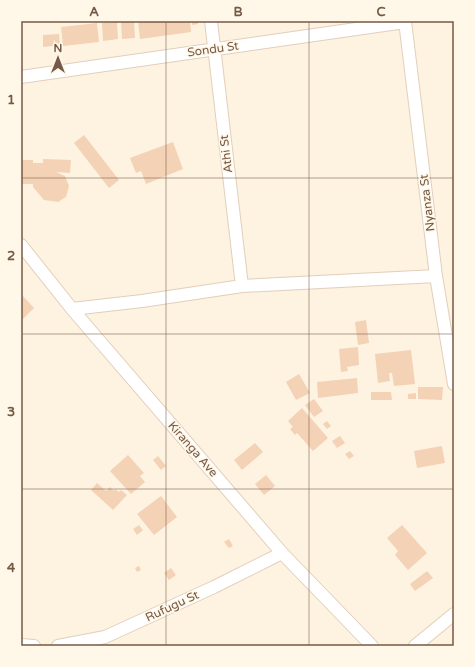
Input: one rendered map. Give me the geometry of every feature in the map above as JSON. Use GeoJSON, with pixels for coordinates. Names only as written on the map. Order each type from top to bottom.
{"type":"FeatureCollection","features":[{"type":"Feature","properties":{"kind":"street","name":"Athi St"},"geometry":{"type":"LineString","coordinates":[[211,21],[242,286]]}},
{"type":"Feature","properties":{"kind":"street","name":"Sondu St"},"geometry":{"type":"LineString","coordinates":[[21,77],[405,21]]}},
{"type":"Feature","properties":{"kind":"street","name":"Nyanza St"},"geometry":{"type":"LineString","coordinates":[[405,21],[436,276],[454,384]]}},
{"type":"Feature","properties":{"kind":"street","name":"Kiranga Ave"},"geometry":{"type":"LineString","coordinates":[[21,245],[72,309],[282,553],[372,646]]}},
{"type":"Feature","properties":{"kind":"street"},"geometry":{"type":"LineString","coordinates":[[72,309],[142,301],[242,286],[436,276]]}},
{"type":"Feature","properties":{"kind":"street","name":"Rufugu St"},"geometry":{"type":"LineString","coordinates":[[58,646],[105,637],[214,587],[282,553]]}},
{"type":"Feature","properties":{"kind":"street"},"geometry":{"type":"LineString","coordinates":[[415,646],[454,614]]}},
{"type":"Feature","properties":{"kind":"street"},"geometry":{"type":"LineString","coordinates":[[21,645],[34,646]]}},
{"type":"Feature","properties":{"kind":"building"},"geometry":{"type":"Polygon","coordinates":[[[121,21],[134,21],[135,38],[122,39],[121,21]]]}},
{"type":"Feature","properties":{"kind":"building"},"geometry":{"type":"Polygon","coordinates":[[[138,21],[190,21],[191,32],[140,39],[138,21]]]}},
{"type":"Feature","properties":{"kind":"building"},"geometry":{"type":"Polygon","coordinates":[[[192,21],[198,21],[198,24],[192,25],[192,21]]]}},
{"type":"Feature","properties":{"kind":"building"},"geometry":{"type":"Polygon","coordinates":[[[117,22],[118,39],[103,41],[102,23],[117,22]]]}},
{"type":"Feature","properties":{"kind":"building"},"geometry":{"type":"Polygon","coordinates":[[[97,23],[99,42],[63,46],[61,27],[97,23]]]}},
{"type":"Feature","properties":{"kind":"building"},"geometry":{"type":"Polygon","coordinates":[[[59,34],[60,45],[43,47],[43,35],[59,34]]]}},
{"type":"Feature","properties":{"kind":"building"},"geometry":{"type":"Polygon","coordinates":[[[84,135],[119,180],[109,188],[74,143],[84,135]]]}},
{"type":"Feature","properties":{"kind":"building"},"geometry":{"type":"Polygon","coordinates":[[[173,142],[183,169],[146,184],[141,171],[136,173],[130,158],[173,142]]]}},
{"type":"Feature","properties":{"kind":"building"},"geometry":{"type":"Polygon","coordinates":[[[43,159],[71,160],[70,173],[56,172],[65,176],[69,186],[66,197],[58,202],[44,200],[33,187],[33,184],[21,184],[21,160],[33,160],[33,163],[43,163],[43,159]]]}},
{"type":"Feature","properties":{"kind":"building"},"geometry":{"type":"Polygon","coordinates":[[[21,295],[34,308],[21,321],[21,295]]]}},
{"type":"Feature","properties":{"kind":"building"},"geometry":{"type":"Polygon","coordinates":[[[366,320],[369,343],[358,345],[355,322],[366,320]]]}},
{"type":"Feature","properties":{"kind":"building"},"geometry":{"type":"Polygon","coordinates":[[[358,347],[359,365],[347,367],[348,371],[341,372],[339,349],[358,347]]]}},
{"type":"Feature","properties":{"kind":"building"},"geometry":{"type":"Polygon","coordinates":[[[411,350],[415,384],[394,386],[392,373],[389,373],[390,381],[378,383],[375,354],[411,350]]]}},
{"type":"Feature","properties":{"kind":"building"},"geometry":{"type":"Polygon","coordinates":[[[299,374],[310,393],[296,400],[286,382],[299,374]]]}},
{"type":"Feature","properties":{"kind":"building"},"geometry":{"type":"Polygon","coordinates":[[[357,378],[358,393],[318,398],[317,382],[357,378]]]}},
{"type":"Feature","properties":{"kind":"building"},"geometry":{"type":"Polygon","coordinates":[[[418,387],[443,387],[442,400],[418,399],[418,387]]]}},
{"type":"Feature","properties":{"kind":"building"},"geometry":{"type":"Polygon","coordinates":[[[371,392],[391,392],[392,400],[371,400],[371,392]]]}},
{"type":"Feature","properties":{"kind":"building"},"geometry":{"type":"Polygon","coordinates":[[[416,393],[416,399],[408,399],[408,394],[416,393]]]}},
{"type":"Feature","properties":{"kind":"building"},"geometry":{"type":"Polygon","coordinates":[[[314,399],[323,411],[314,417],[305,405],[314,399]]]}},
{"type":"Feature","properties":{"kind":"building"},"geometry":{"type":"Polygon","coordinates":[[[302,408],[328,438],[313,451],[297,433],[295,435],[290,429],[293,427],[288,421],[302,408]]]}},
{"type":"Feature","properties":{"kind":"building"},"geometry":{"type":"Polygon","coordinates":[[[327,421],[331,426],[327,429],[323,424],[327,421]]]}},
{"type":"Feature","properties":{"kind":"building"},"geometry":{"type":"Polygon","coordinates":[[[340,436],[345,443],[337,448],[332,441],[340,436]]]}},
{"type":"Feature","properties":{"kind":"building"},"geometry":{"type":"Polygon","coordinates":[[[255,443],[263,452],[242,470],[234,460],[255,443]]]}},
{"type":"Feature","properties":{"kind":"building"},"geometry":{"type":"Polygon","coordinates":[[[442,446],[445,463],[417,468],[414,451],[442,446]]]}},
{"type":"Feature","properties":{"kind":"building"},"geometry":{"type":"Polygon","coordinates":[[[350,451],[354,456],[349,459],[345,454],[350,451]]]}},
{"type":"Feature","properties":{"kind":"building"},"geometry":{"type":"Polygon","coordinates":[[[128,455],[144,473],[140,476],[145,482],[131,494],[110,471],[128,455]]]}},
{"type":"Feature","properties":{"kind":"building"},"geometry":{"type":"Polygon","coordinates":[[[158,456],[166,466],[161,470],[153,460],[158,456]]]}},
{"type":"Feature","properties":{"kind":"building"},"geometry":{"type":"Polygon","coordinates":[[[266,475],[275,486],[264,495],[255,484],[266,475]]]}},
{"type":"Feature","properties":{"kind":"building"},"geometry":{"type":"Polygon","coordinates":[[[97,483],[106,491],[110,487],[114,491],[115,489],[119,492],[121,490],[127,495],[113,510],[91,490],[97,483]]]}},
{"type":"Feature","properties":{"kind":"building"},"geometry":{"type":"Polygon","coordinates":[[[161,496],[177,517],[154,535],[137,514],[161,496]]]}},
{"type":"Feature","properties":{"kind":"building"},"geometry":{"type":"Polygon","coordinates":[[[139,525],[143,530],[137,535],[133,529],[139,525]]]}},
{"type":"Feature","properties":{"kind":"building"},"geometry":{"type":"Polygon","coordinates":[[[402,525],[427,553],[408,570],[395,555],[398,551],[387,538],[402,525]]]}},
{"type":"Feature","properties":{"kind":"building"},"geometry":{"type":"Polygon","coordinates":[[[229,539],[233,546],[229,548],[224,542],[229,539]]]}},
{"type":"Feature","properties":{"kind":"building"},"geometry":{"type":"Polygon","coordinates":[[[139,566],[141,570],[137,572],[135,568],[139,566]]]}},
{"type":"Feature","properties":{"kind":"building"},"geometry":{"type":"Polygon","coordinates":[[[171,568],[176,575],[169,580],[164,573],[171,568]]]}},
{"type":"Feature","properties":{"kind":"building"},"geometry":{"type":"Polygon","coordinates":[[[427,571],[433,578],[415,591],[410,584],[427,571]]]}}]}
